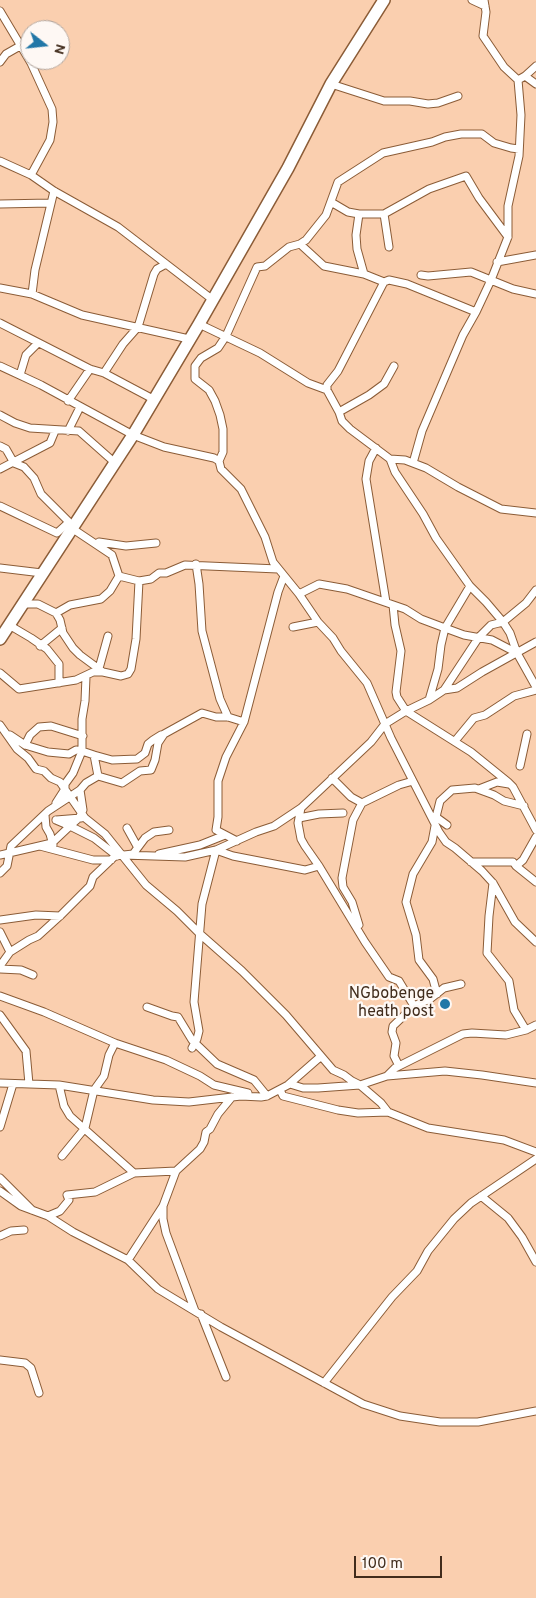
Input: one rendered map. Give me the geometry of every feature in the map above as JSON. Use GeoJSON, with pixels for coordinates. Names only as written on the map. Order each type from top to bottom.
{"type":"FeatureCollection","features":[{"type":"Feature","properties":{"kind":"highway"},"geometry":{"type":"LineString","coordinates":[[0,639],[71,526],[133,434],[213,300],[288,168],[331,84],[384,0]]}},
{"type":"Feature","properties":{"kind":"street"},"geometry":{"type":"LineString","coordinates":[[413,463],[422,431],[463,336],[491,280],[508,237],[508,206],[519,156],[521,115],[518,80],[504,67],[483,36],[486,12],[485,3],[472,0]]}},
{"type":"Feature","properties":{"kind":"street"},"geometry":{"type":"LineString","coordinates":[[0,11],[20,46],[6,54],[0,62]]}},
{"type":"Feature","properties":{"kind":"street"},"geometry":{"type":"LineString","coordinates":[[518,80],[536,66]]}},
{"type":"Feature","properties":{"kind":"street"},"geometry":{"type":"LineString","coordinates":[[32,176],[50,140],[53,122],[52,109],[35,70]]}},
{"type":"Feature","properties":{"kind":"street"},"geometry":{"type":"LineString","coordinates":[[525,76],[536,84]]}},
{"type":"Feature","properties":{"kind":"street"},"geometry":{"type":"LineString","coordinates":[[331,84],[384,100],[428,104],[438,103],[458,96]]}},
{"type":"Feature","properties":{"kind":"street"},"geometry":{"type":"LineString","coordinates":[[519,149],[494,143],[482,134],[461,134],[383,153],[338,182],[326,215],[306,240],[289,247],[265,266],[257,267],[226,336],[218,348],[201,358],[194,374],[195,378],[202,383],[212,396],[224,429],[223,452],[219,461],[221,470],[241,489],[265,537],[273,562],[300,594],[318,622],[333,638],[367,683],[413,782],[435,826],[446,842],[494,883],[515,922],[536,942]]}},
{"type":"Feature","properties":{"kind":"street"},"geometry":{"type":"LineString","coordinates":[[0,161],[32,176],[54,192],[118,227],[213,300]]}},
{"type":"Feature","properties":{"kind":"street"},"geometry":{"type":"LineString","coordinates":[[331,202],[348,212],[384,214],[429,189],[466,176],[479,198],[508,237]]}},
{"type":"Feature","properties":{"kind":"street"},"geometry":{"type":"LineString","coordinates":[[32,294],[35,270],[54,192]]}},
{"type":"Feature","properties":{"kind":"street"},"geometry":{"type":"LineString","coordinates":[[0,204],[50,203]]}},
{"type":"Feature","properties":{"kind":"street"},"geometry":{"type":"LineString","coordinates":[[359,214],[356,236],[357,249],[364,274]]}},
{"type":"Feature","properties":{"kind":"street"},"geometry":{"type":"LineString","coordinates":[[384,214],[389,247]]}},
{"type":"Feature","properties":{"kind":"street"},"geometry":{"type":"LineString","coordinates":[[300,244],[324,266],[364,274],[384,282],[389,280],[407,284],[476,312]]}},
{"type":"Feature","properties":{"kind":"street"},"geometry":{"type":"LineString","coordinates":[[497,262],[536,255]]}},
{"type":"Feature","properties":{"kind":"street"},"geometry":{"type":"LineString","coordinates":[[104,373],[138,327],[156,269],[166,264]]}},
{"type":"Feature","properties":{"kind":"street"},"geometry":{"type":"LineString","coordinates":[[421,275],[471,272],[513,289],[536,294]]}},
{"type":"Feature","properties":{"kind":"street"},"geometry":{"type":"LineString","coordinates":[[384,282],[338,371],[327,384],[327,390],[342,421],[390,459],[413,463],[426,468],[458,487],[501,508],[536,513]]}},
{"type":"Feature","properties":{"kind":"street"},"geometry":{"type":"LineString","coordinates":[[0,288],[32,294],[82,314],[189,339]]}},
{"type":"Feature","properties":{"kind":"street"},"geometry":{"type":"LineString","coordinates":[[0,322],[90,369],[104,373],[153,400]]}},
{"type":"Feature","properties":{"kind":"street"},"geometry":{"type":"LineString","coordinates":[[199,324],[260,353],[308,383],[327,390]]}},
{"type":"Feature","properties":{"kind":"street"},"geometry":{"type":"LineString","coordinates":[[20,375],[26,356],[38,343]]}},
{"type":"Feature","properties":{"kind":"street"},"geometry":{"type":"LineString","coordinates":[[0,366],[133,434],[164,447],[214,458],[219,461]]}},
{"type":"Feature","properties":{"kind":"street"},"geometry":{"type":"LineString","coordinates":[[339,412],[369,396],[384,384],[394,366]]}},
{"type":"Feature","properties":{"kind":"street"},"geometry":{"type":"LineString","coordinates":[[68,401],[90,369]]}},
{"type":"Feature","properties":{"kind":"street"},"geometry":{"type":"LineString","coordinates":[[68,431],[80,407]]}},
{"type":"Feature","properties":{"kind":"street"},"geometry":{"type":"LineString","coordinates":[[0,415],[30,428],[79,432],[114,462]]}},
{"type":"Feature","properties":{"kind":"street"},"geometry":{"type":"LineString","coordinates":[[0,468],[14,463],[50,443],[55,431]]}},
{"type":"Feature","properties":{"kind":"street"},"geometry":{"type":"LineString","coordinates":[[0,446],[6,449],[14,463],[24,467],[34,478],[42,494],[71,526],[112,555],[119,576],[110,591],[101,600],[70,605],[56,613]]}},
{"type":"Feature","properties":{"kind":"street"},"geometry":{"type":"LineString","coordinates":[[376,448],[369,461],[366,479],[389,604],[401,651],[397,697],[406,711],[478,757],[509,784],[524,806],[536,830]]}},
{"type":"Feature","properties":{"kind":"street"},"geometry":{"type":"LineString","coordinates":[[390,459],[395,472],[423,514],[436,538],[470,586],[503,622],[536,688],[514,696],[485,715],[474,718],[455,741]]}},
{"type":"Feature","properties":{"kind":"street"},"geometry":{"type":"LineString","coordinates":[[0,506],[57,533],[71,526]]}},
{"type":"Feature","properties":{"kind":"street"},"geometry":{"type":"LineString","coordinates":[[86,538],[101,543],[126,546],[156,543]]}},
{"type":"Feature","properties":{"kind":"street"},"geometry":{"type":"LineString","coordinates":[[119,576],[140,582],[151,579],[159,573],[166,573],[185,565],[196,564],[214,567],[278,569]]}},
{"type":"Feature","properties":{"kind":"street"},"geometry":{"type":"LineString","coordinates":[[196,564],[202,631],[220,700],[228,717]]}},
{"type":"Feature","properties":{"kind":"street"},"geometry":{"type":"LineString","coordinates":[[0,568],[42,574]]}},
{"type":"Feature","properties":{"kind":"street"},"geometry":{"type":"LineString","coordinates":[[237,841],[216,830],[218,781],[226,757],[244,722],[278,592],[284,576]]}},
{"type":"Feature","properties":{"kind":"street"},"geometry":{"type":"LineString","coordinates":[[0,673],[19,689],[59,684],[100,671],[122,676],[128,674],[131,669],[136,639],[140,582]]}},
{"type":"Feature","properties":{"kind":"street"},"geometry":{"type":"LineString","coordinates":[[300,594],[318,584],[347,589],[389,604],[445,628],[492,640],[517,653]]}},
{"type":"Feature","properties":{"kind":"street"},"geometry":{"type":"LineString","coordinates":[[429,700],[438,669],[440,645],[445,628],[470,586]]}},
{"type":"Feature","properties":{"kind":"street"},"geometry":{"type":"LineString","coordinates":[[139,856],[185,857],[216,850],[274,826],[301,808],[371,742],[385,724],[444,690],[479,637],[491,626],[503,622],[526,603],[536,590]]}},
{"type":"Feature","properties":{"kind":"street"},"geometry":{"type":"LineString","coordinates":[[22,604],[38,604],[56,613],[63,633],[73,648],[100,671]]}},
{"type":"Feature","properties":{"kind":"street"},"geometry":{"type":"LineString","coordinates":[[293,627],[318,622]]}},
{"type":"Feature","properties":{"kind":"street"},"geometry":{"type":"LineString","coordinates":[[9,625],[32,638],[46,649],[59,664],[59,684]]}},
{"type":"Feature","properties":{"kind":"street"},"geometry":{"type":"LineString","coordinates":[[40,646],[62,628]]}},
{"type":"Feature","properties":{"kind":"street"},"geometry":{"type":"LineString","coordinates":[[100,671],[108,636]]}},
{"type":"Feature","properties":{"kind":"street"},"geometry":{"type":"LineString","coordinates":[[444,690],[457,688],[536,642]]}},
{"type":"Feature","properties":{"kind":"street"},"geometry":{"type":"LineString","coordinates":[[55,851],[46,827],[47,813],[65,789],[65,784],[73,773],[82,751],[86,676]]}},
{"type":"Feature","properties":{"kind":"street"},"geometry":{"type":"LineString","coordinates":[[6,732],[24,745],[48,752],[69,754],[76,750],[112,760],[137,759],[145,753],[148,744],[153,740],[202,712],[216,717],[228,717],[244,722]]}},
{"type":"Feature","properties":{"kind":"street"},"geometry":{"type":"LineString","coordinates":[[0,725],[17,749],[28,758],[36,769],[44,771],[51,778],[60,782],[82,816],[105,834],[117,857]]}},
{"type":"Feature","properties":{"kind":"street"},"geometry":{"type":"LineString","coordinates":[[24,745],[30,735],[39,727],[51,726],[82,736]]}},
{"type":"Feature","properties":{"kind":"street"},"geometry":{"type":"LineString","coordinates":[[0,873],[7,866],[10,846],[47,813],[80,790],[86,783],[98,776],[122,783],[140,771],[151,770],[158,743],[164,734]]}},
{"type":"Feature","properties":{"kind":"street"},"geometry":{"type":"LineString","coordinates":[[520,766],[527,734]]}},
{"type":"Feature","properties":{"kind":"street"},"geometry":{"type":"LineString","coordinates":[[94,755],[98,776]]}},
{"type":"Feature","properties":{"kind":"street"},"geometry":{"type":"LineString","coordinates":[[332,778],[351,797],[362,803]]}},
{"type":"Feature","properties":{"kind":"street"},"geometry":{"type":"LineString","coordinates":[[338,897],[352,820],[362,803],[399,785],[413,782]]}},
{"type":"Feature","properties":{"kind":"street"},"geometry":{"type":"LineString","coordinates":[[447,825],[436,817],[440,801],[452,790],[478,789],[497,782],[509,784]]}},
{"type":"Feature","properties":{"kind":"street"},"geometry":{"type":"LineString","coordinates":[[478,789],[504,801],[524,806]]}},
{"type":"Feature","properties":{"kind":"street"},"geometry":{"type":"LineString","coordinates":[[0,855],[52,843],[82,816],[83,806],[80,790]]}},
{"type":"Feature","properties":{"kind":"street"},"geometry":{"type":"LineString","coordinates":[[301,808],[298,823],[301,839],[320,866],[363,939],[389,977],[399,982],[414,1006]]}},
{"type":"Feature","properties":{"kind":"street"},"geometry":{"type":"LineString","coordinates":[[47,813],[56,820],[94,838],[117,857],[242,971],[286,1016],[333,1070],[360,1085],[388,1112]]}},
{"type":"Feature","properties":{"kind":"street"},"geometry":{"type":"LineString","coordinates":[[299,818],[319,814],[343,813]]}},
{"type":"Feature","properties":{"kind":"street"},"geometry":{"type":"LineString","coordinates":[[56,820],[82,816]]}},
{"type":"Feature","properties":{"kind":"street"},"geometry":{"type":"LineString","coordinates":[[435,826],[432,842],[413,874],[406,902],[416,935],[419,960],[433,979],[437,994]]}},
{"type":"Feature","properties":{"kind":"street"},"geometry":{"type":"LineString","coordinates":[[127,828],[137,846]]}},
{"type":"Feature","properties":{"kind":"street"},"geometry":{"type":"LineString","coordinates":[[40,846],[93,860],[133,854],[144,838],[154,832],[170,830]]}},
{"type":"Feature","properties":{"kind":"street"},"geometry":{"type":"LineString","coordinates":[[0,966],[10,952],[38,936],[60,916],[90,886],[93,877],[117,857],[159,854],[200,845],[225,835]]}},
{"type":"Feature","properties":{"kind":"street"},"geometry":{"type":"LineString","coordinates":[[516,866],[523,860],[536,837]]}},
{"type":"Feature","properties":{"kind":"street"},"geometry":{"type":"LineString","coordinates":[[216,850],[233,856],[305,870],[320,866]]}},
{"type":"Feature","properties":{"kind":"street"},"geometry":{"type":"LineString","coordinates":[[193,1045],[199,1031],[194,1002],[202,904],[216,850]]}},
{"type":"Feature","properties":{"kind":"street"},"geometry":{"type":"LineString","coordinates":[[471,862],[513,862],[536,882]]}},
{"type":"Feature","properties":{"kind":"street"},"geometry":{"type":"LineString","coordinates":[[342,882],[355,910],[363,939]]}},
{"type":"Feature","properties":{"kind":"street"},"geometry":{"type":"LineString","coordinates":[[494,883],[488,916],[487,954],[509,982],[514,1010],[526,1030]]}},
{"type":"Feature","properties":{"kind":"street"},"geometry":{"type":"LineString","coordinates":[[0,920],[36,915],[60,916]]}},
{"type":"Feature","properties":{"kind":"street"},"geometry":{"type":"LineString","coordinates":[[0,932],[10,952]]}},
{"type":"Feature","properties":{"kind":"street"},"geometry":{"type":"LineString","coordinates":[[0,970],[21,970],[33,975]]}},
{"type":"Feature","properties":{"kind":"street"},"geometry":{"type":"LineString","coordinates":[[399,1066],[394,1056],[396,1043],[392,1032],[393,1026],[414,1006],[430,999],[444,988],[461,984]]}},
{"type":"Feature","properties":{"kind":"street"},"geometry":{"type":"LineString","coordinates":[[0,996],[44,1012],[115,1043],[166,1060],[200,1076],[214,1085],[264,1097]]}},
{"type":"Feature","properties":{"kind":"street"},"geometry":{"type":"LineString","coordinates":[[147,1006],[178,1017],[193,1045],[217,1064],[254,1080],[264,1097]]}},
{"type":"Feature","properties":{"kind":"street"},"geometry":{"type":"LineString","coordinates":[[0,1015],[26,1050],[29,1084]]}},
{"type":"Feature","properties":{"kind":"street"},"geometry":{"type":"LineString","coordinates":[[387,1076],[399,1066],[463,1034],[506,1035],[526,1030],[536,1025]]}},
{"type":"Feature","properties":{"kind":"street"},"geometry":{"type":"LineString","coordinates":[[62,1156],[85,1128],[94,1090],[104,1076],[115,1043]]}},
{"type":"Feature","properties":{"kind":"street"},"geometry":{"type":"LineString","coordinates":[[0,1083],[59,1085],[153,1100],[189,1102],[241,1096],[264,1097],[290,1084],[320,1057]]}},
{"type":"Feature","properties":{"kind":"street"},"geometry":{"type":"LineString","coordinates":[[290,1084],[303,1088],[360,1085],[387,1076],[445,1071],[489,1075],[536,1083]]}},
{"type":"Feature","properties":{"kind":"street"},"geometry":{"type":"LineString","coordinates":[[0,1126],[13,1084]]}},
{"type":"Feature","properties":{"kind":"street"},"geometry":{"type":"LineString","coordinates":[[59,1085],[66,1111],[104,1148],[134,1172]]}},
{"type":"Feature","properties":{"kind":"street"},"geometry":{"type":"LineString","coordinates":[[280,1090],[283,1096],[338,1110],[358,1113],[388,1112],[428,1128],[504,1140],[536,1152]]}},
{"type":"Feature","properties":{"kind":"street"},"geometry":{"type":"LineString","coordinates":[[128,1260],[163,1206],[176,1172],[200,1149],[206,1132],[232,1097]]}},
{"type":"Feature","properties":{"kind":"street"},"geometry":{"type":"LineString","coordinates":[[324,1383],[392,1297],[417,1271],[428,1251],[450,1225],[471,1203],[536,1159]]}},
{"type":"Feature","properties":{"kind":"street"},"geometry":{"type":"LineString","coordinates":[[48,1216],[60,1212],[69,1200],[67,1196],[95,1192],[134,1172],[176,1172]]}},
{"type":"Feature","properties":{"kind":"street"},"geometry":{"type":"LineString","coordinates":[[0,1178],[34,1212]]}},
{"type":"Feature","properties":{"kind":"street"},"geometry":{"type":"LineString","coordinates":[[0,1191],[21,1206],[48,1216],[73,1232],[128,1260],[158,1289],[362,1404],[400,1416],[440,1422],[478,1422],[536,1411]]}},
{"type":"Feature","properties":{"kind":"street"},"geometry":{"type":"LineString","coordinates":[[481,1196],[508,1218],[522,1237],[536,1262]]}},
{"type":"Feature","properties":{"kind":"street"},"geometry":{"type":"LineString","coordinates":[[163,1206],[166,1232],[226,1377]]}},
{"type":"Feature","properties":{"kind":"street"},"geometry":{"type":"LineString","coordinates":[[0,1236],[24,1230]]}},
{"type":"Feature","properties":{"kind":"street"},"geometry":{"type":"LineString","coordinates":[[0,1360],[25,1363],[31,1368],[39,1393]]}},
{"type":"Feature","properties":{"kind":"place","name":"NGbobenge heath post"},"geometry":{"type":"Point","coordinates":[445,1004]}}]}
